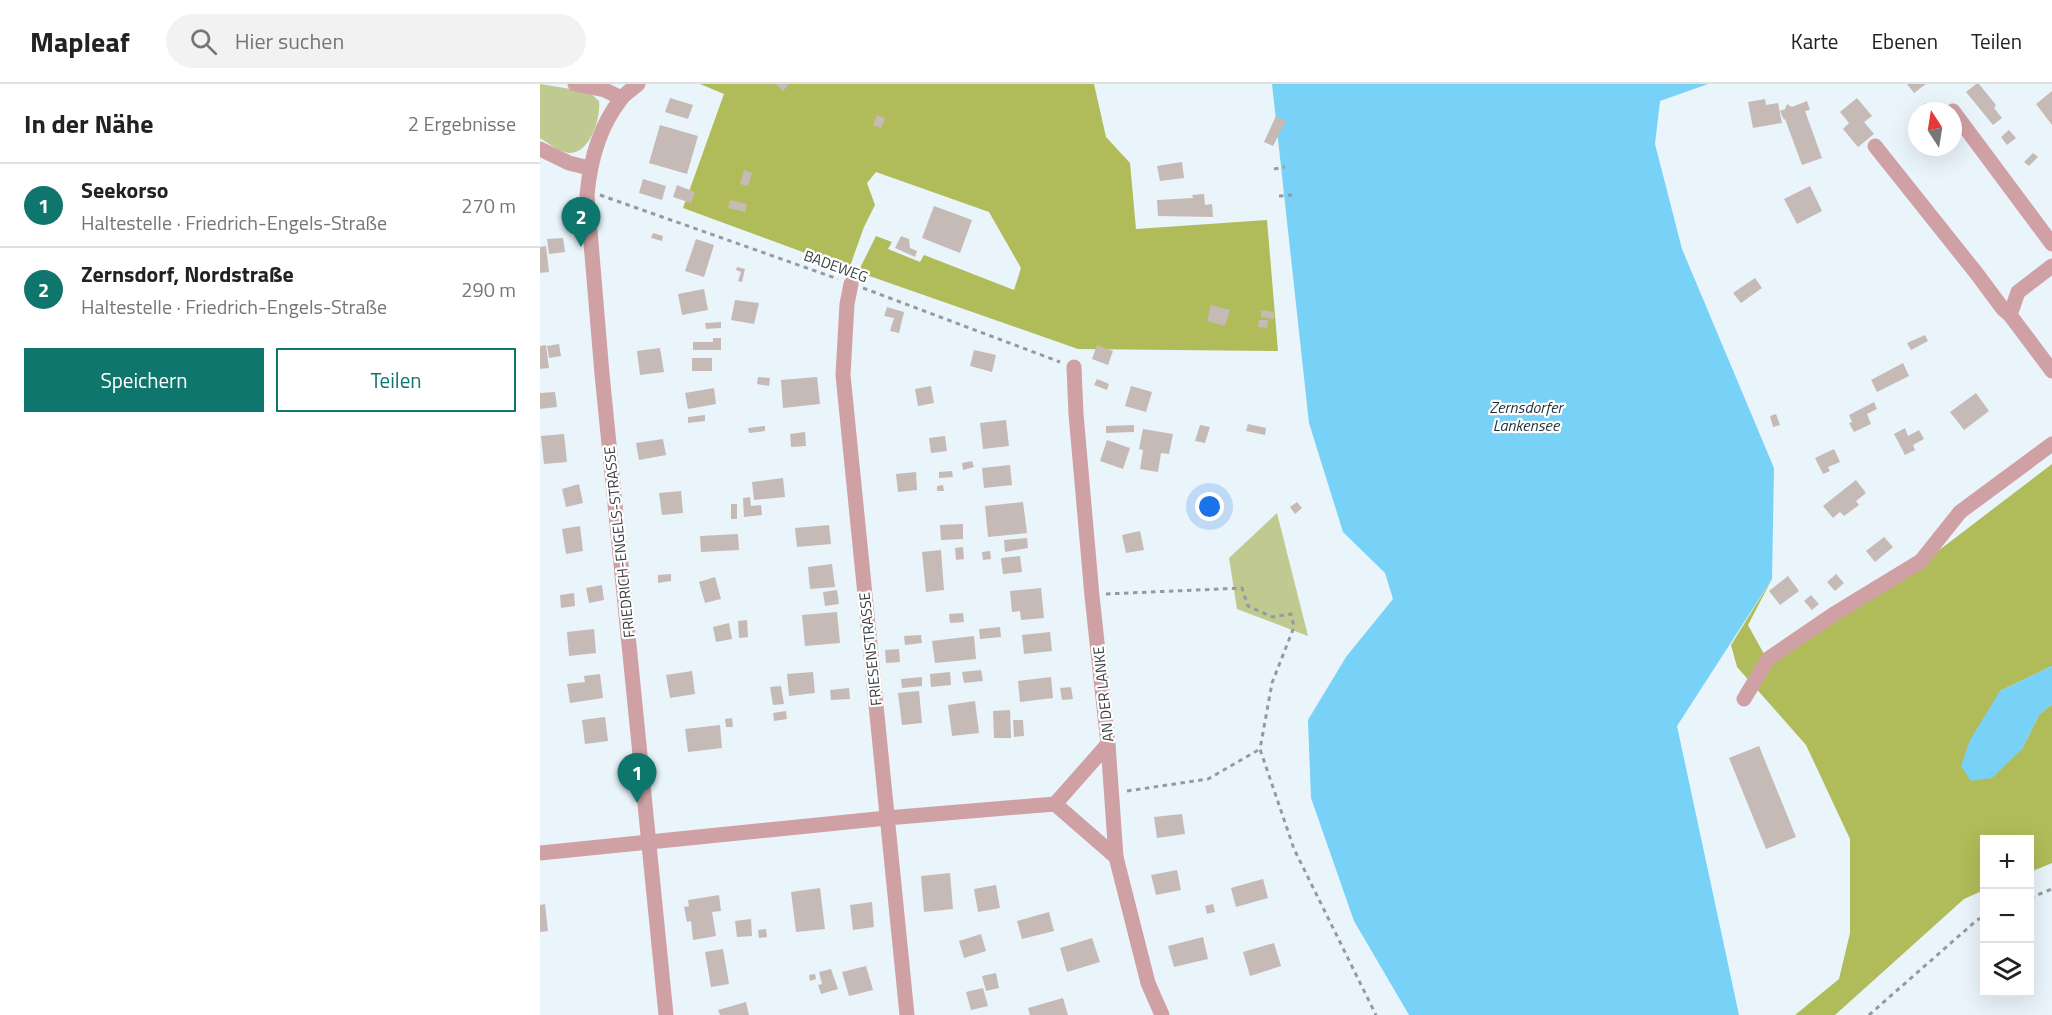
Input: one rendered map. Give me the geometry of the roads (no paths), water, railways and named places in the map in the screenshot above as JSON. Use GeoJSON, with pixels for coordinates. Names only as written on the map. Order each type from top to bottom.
{"type":"FeatureCollection","features":[{"type":"Feature","properties":{"kind":"street"},"geometry":{"type":"LineString","coordinates":[[575,84],[605,90],[621,98]]}},
{"type":"Feature","properties":{"kind":"street","name":"FRIEDRICH-ENGELS-STRASSE"},"geometry":{"type":"LineString","coordinates":[[638,84],[621,98],[601,133],[589,168],[587,195],[602,374],[666,1015]]}},
{"type":"Feature","properties":{"kind":"street"},"geometry":{"type":"LineString","coordinates":[[1962,123],[2052,244]]}},
{"type":"Feature","properties":{"kind":"street"},"geometry":{"type":"LineString","coordinates":[[1875,146],[2052,371]]}},
{"type":"Feature","properties":{"kind":"street"},"geometry":{"type":"LineString","coordinates":[[540,148],[569,163],[589,168]]}},
{"type":"Feature","properties":{"kind":"street"},"geometry":{"type":"LineString","coordinates":[[2010,315],[2018,292],[2052,266]]}},
{"type":"Feature","properties":{"kind":"street","name":"FRIESENSTRASSE"},"geometry":{"type":"LineString","coordinates":[[851,284],[846,304],[843,375],[907,1015]]}},
{"type":"Feature","properties":{"kind":"street","name":"AN DER LANKE"},"geometry":{"type":"LineString","coordinates":[[1074,367],[1076,414],[1108,744],[1116,857],[1148,983],[1162,1015]]}},
{"type":"Feature","properties":{"kind":"street"},"geometry":{"type":"LineString","coordinates":[[1744,699],[1768,659],[1834,614],[1921,561],[1960,512],[2052,444]]}},
{"type":"Feature","properties":{"kind":"street"},"geometry":{"type":"LineString","coordinates":[[540,853],[887,818],[1055,804],[1108,744]]}},
{"type":"Feature","properties":{"kind":"street"},"geometry":{"type":"LineString","coordinates":[[1055,804],[1116,857]]}},
{"type":"Feature","properties":{"kind":"water","name":"Zernsdorfer Lankensee"},"geometry":{"type":"Polygon","coordinates":[[[1272,84],[1708,84],[1660,101],[1655,144],[1682,249],[1774,468],[1772,579],[1677,726],[1739,1015],[1409,1015],[1354,921],[1311,798],[1308,720],[1346,657],[1393,599],[1385,573],[1343,532],[1309,423],[1272,84]]]}},
{"type":"Feature","properties":{"kind":"water"},"geometry":{"type":"Polygon","coordinates":[[[2052,666],[2052,704],[2039,715],[2022,749],[1992,778],[1971,781],[1961,766],[1970,740],[2000,691],[2052,666]]]}},
{"type":"Feature","properties":{"kind":"place","name":"Zernsdorf, Nordstraße"},"geometry":{"type":"Point","coordinates":[581,247]}},
{"type":"Feature","properties":{"kind":"place","name":"Seekorso"},"geometry":{"type":"Point","coordinates":[637,803]}}]}
